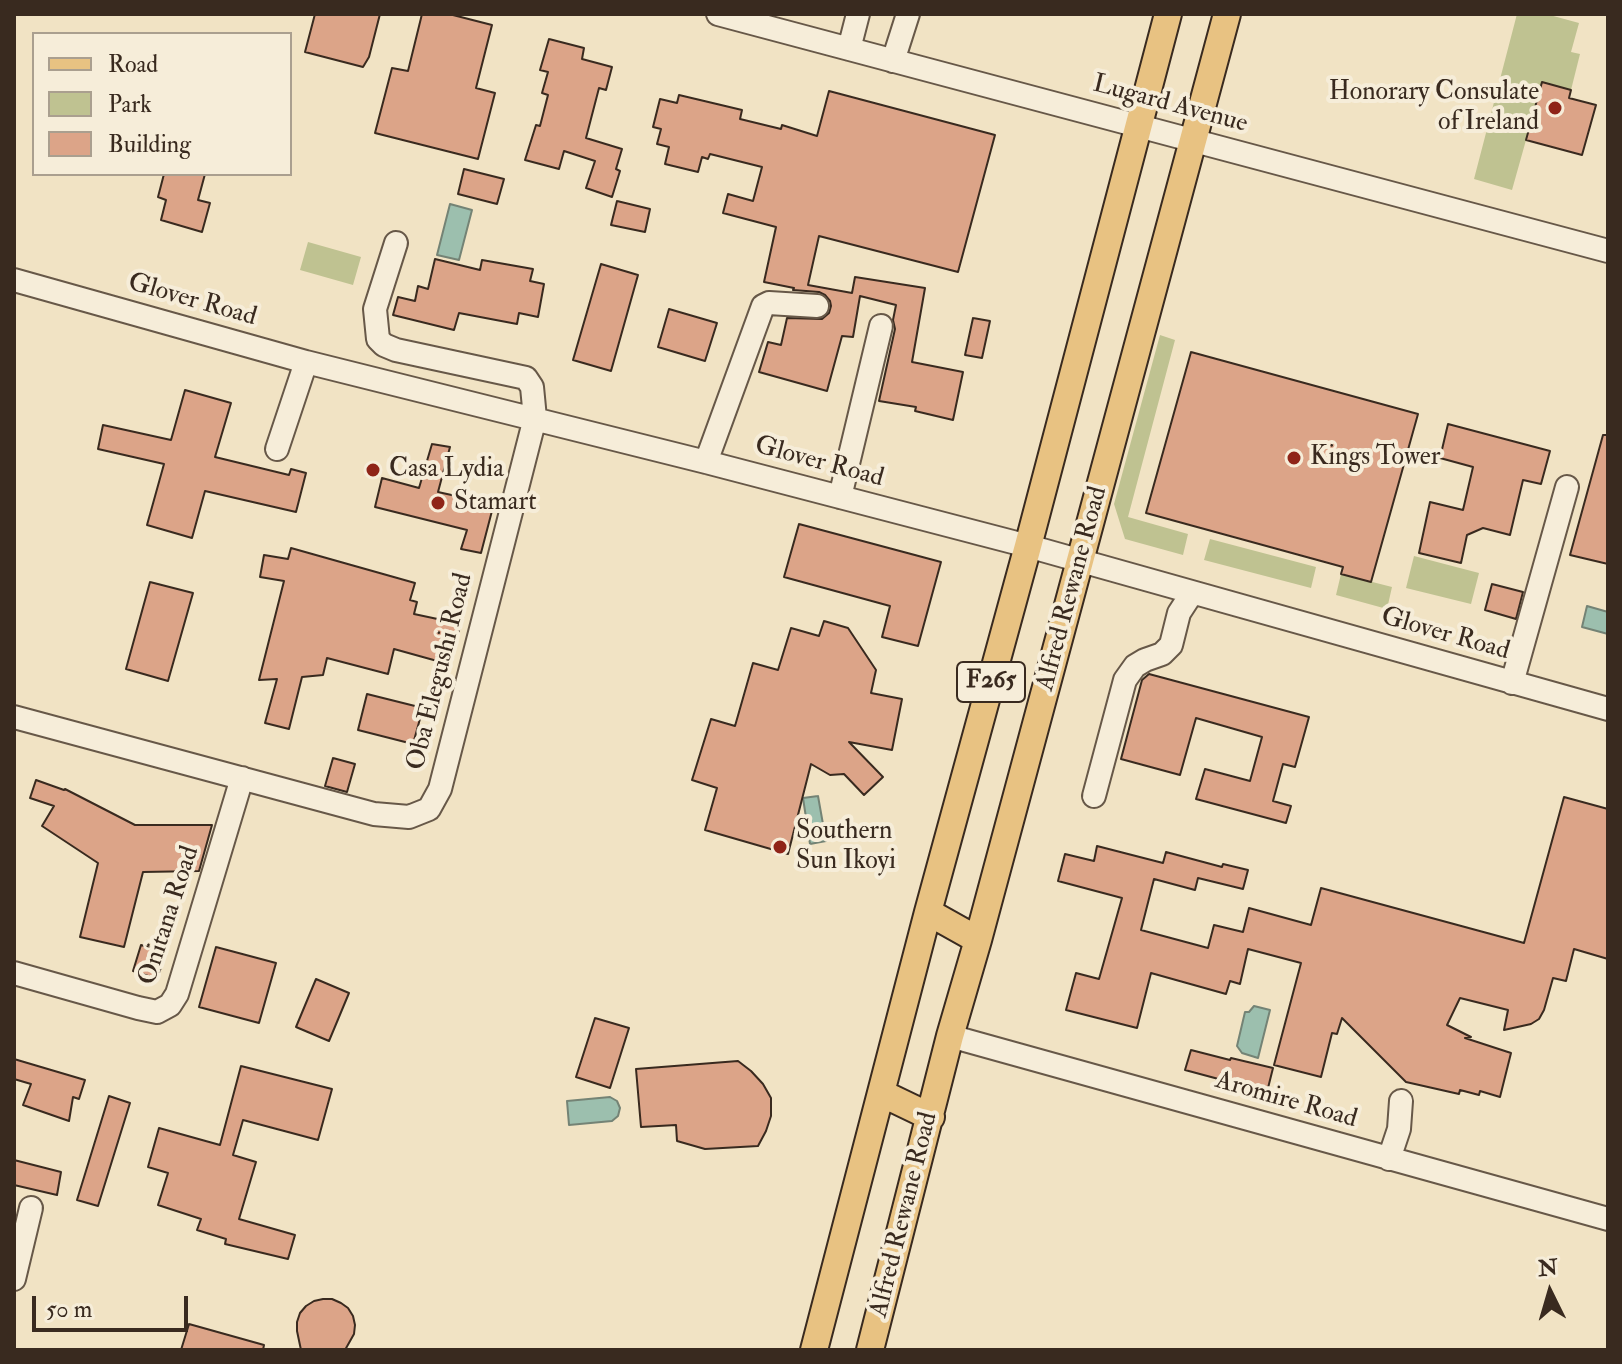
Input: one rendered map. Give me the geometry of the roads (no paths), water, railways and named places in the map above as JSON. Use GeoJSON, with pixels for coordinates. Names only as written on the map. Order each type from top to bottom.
{"type":"FeatureCollection","features":[{"type":"Feature","properties":{"kind":"main road","name":"Alfred Rewane Road"},"geometry":{"type":"LineString","coordinates":[[814,1350],[1168,14]]}},
{"type":"Feature","properties":{"kind":"main road","name":"Alfred Rewane Road"},"geometry":{"type":"LineString","coordinates":[[870,1350],[950,1036],[1227,14]]}},
{"type":"Feature","properties":{"kind":"main road"},"geometry":{"type":"LineString","coordinates":[[928,912],[978,940]]}},
{"type":"Feature","properties":{"kind":"main road"},"geometry":{"type":"LineString","coordinates":[[881,1093],[931,1117]]}},
{"type":"Feature","properties":{"kind":"street","name":"Lugard Avenue"},"geometry":{"type":"LineString","coordinates":[[718,14],[1608,251]]}},
{"type":"Feature","properties":{"kind":"street"},"geometry":{"type":"LineString","coordinates":[[849,49],[858,14]]}},
{"type":"Feature","properties":{"kind":"street"},"geometry":{"type":"LineString","coordinates":[[893,61],[908,14]]}},
{"type":"Feature","properties":{"kind":"street","name":"Oba Elegushi Road"},"geometry":{"type":"LineString","coordinates":[[14,717],[374,814],[409,817],[429,809],[440,789],[535,418],[532,387],[526,378],[396,350],[378,339],[375,309],[396,243]]}},
{"type":"Feature","properties":{"kind":"street","name":"Glover Road"},"geometry":{"type":"LineString","coordinates":[[14,280],[306,362],[535,418],[1081,560],[1608,709]]}},
{"type":"Feature","properties":{"kind":"street"},"geometry":{"type":"LineString","coordinates":[[706,462],[763,306],[769,303],[817,306]]}},
{"type":"Feature","properties":{"kind":"street"},"geometry":{"type":"LineString","coordinates":[[840,497],[881,326]]}},
{"type":"Feature","properties":{"kind":"street"},"geometry":{"type":"LineString","coordinates":[[277,449],[306,362]]}},
{"type":"Feature","properties":{"kind":"street"},"geometry":{"type":"LineString","coordinates":[[1512,683],[1567,487]]}},
{"type":"Feature","properties":{"kind":"street"},"geometry":{"type":"LineString","coordinates":[[1094,796],[1125,680],[1135,666],[1162,654],[1171,645],[1179,613],[1192,593]]}},
{"type":"Feature","properties":{"kind":"street","name":"Onitana Road"},"geometry":{"type":"LineString","coordinates":[[14,973],[157,1012],[170,1005],[177,994],[242,778]]}},
{"type":"Feature","properties":{"kind":"street","name":"Aromire Road"},"geometry":{"type":"LineString","coordinates":[[950,1036],[1608,1219]]}},
{"type":"Feature","properties":{"kind":"street"},"geometry":{"type":"LineString","coordinates":[[1389,1159],[1399,1129],[1401,1101]]}},
{"type":"Feature","properties":{"kind":"street"},"geometry":{"type":"LineString","coordinates":[[14,1279],[31,1208]]}},
{"type":"Feature","properties":{"kind":"place","name":"Honorary Consulate of Ireland"},"geometry":{"type":"Point","coordinates":[1555,108]}},
{"type":"Feature","properties":{"kind":"place","name":"Kings Tower"},"geometry":{"type":"Point","coordinates":[1294,458]}},
{"type":"Feature","properties":{"kind":"place","name":"Casa Lydia"},"geometry":{"type":"Point","coordinates":[373,470]}},
{"type":"Feature","properties":{"kind":"place","name":"Stamart"},"geometry":{"type":"Point","coordinates":[438,503]}},
{"type":"Feature","properties":{"kind":"place","name":"Southern Sun Ikoyi"},"geometry":{"type":"Point","coordinates":[780,847]}}]}
